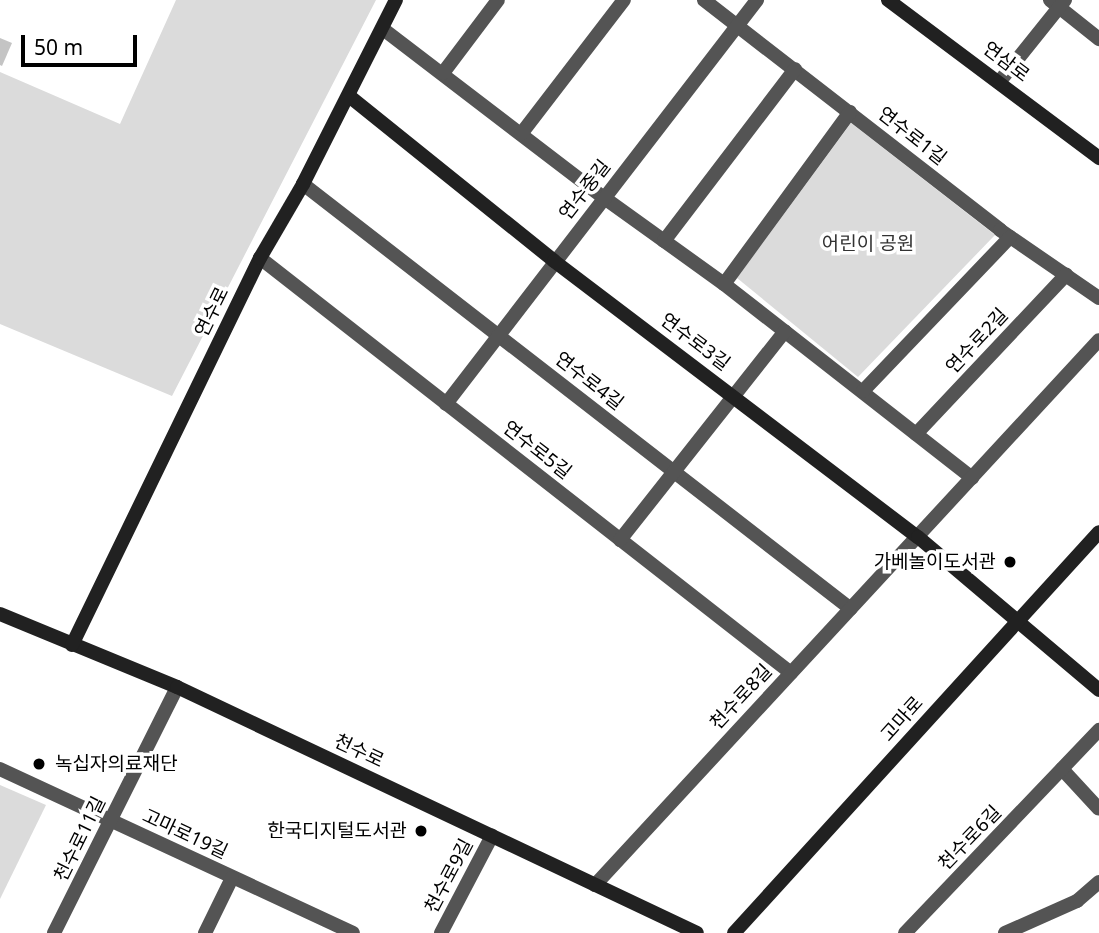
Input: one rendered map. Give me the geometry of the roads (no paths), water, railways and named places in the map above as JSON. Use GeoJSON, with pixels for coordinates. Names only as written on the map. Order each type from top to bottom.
{"type":"FeatureCollection","features":[{"type":"Feature","properties":{"kind":"street","name":"연수로"},"geometry":{"type":"LineString","coordinates":[[72,645],[260,258],[303,184],[396,0]]}},
{"type":"Feature","properties":{"kind":"street"},"geometry":{"type":"LineString","coordinates":[[443,72],[498,0]]}},
{"type":"Feature","properties":{"kind":"street"},"geometry":{"type":"LineString","coordinates":[[521,134],[624,0]]}},
{"type":"Feature","properties":{"kind":"street","name":"연수로1길"},"geometry":{"type":"LineString","coordinates":[[704,0],[1010,237],[1099,298]]}},
{"type":"Feature","properties":{"kind":"street","name":"연수중길"},"geometry":{"type":"LineString","coordinates":[[446,404],[757,0]]}},
{"type":"Feature","properties":{"kind":"street","name":"연삼로"},"geometry":{"type":"LineString","coordinates":[[888,0],[1000,81],[1099,158]]}},
{"type":"Feature","properties":{"kind":"street"},"geometry":{"type":"LineString","coordinates":[[1000,81],[1058,2],[1099,39]]}},
{"type":"Feature","properties":{"kind":"street"},"geometry":{"type":"LineString","coordinates":[[383,29],[443,72],[603,197],[724,284],[972,478]]}},
{"type":"Feature","properties":{"kind":"street"},"geometry":{"type":"LineString","coordinates":[[664,241],[795,69]]}},
{"type":"Feature","properties":{"kind":"street","name":"연수로3길"},"geometry":{"type":"LineString","coordinates":[[349,96],[554,261],[733,394],[918,537],[1099,690]]}},
{"type":"Feature","properties":{"kind":"street"},"geometry":{"type":"LineString","coordinates":[[724,284],[850,112]]}},
{"type":"Feature","properties":{"kind":"street","name":"연수로4길"},"geometry":{"type":"LineString","coordinates":[[303,184],[851,609]]}},
{"type":"Feature","properties":{"kind":"street"},"geometry":{"type":"LineString","coordinates":[[863,391],[1010,237]]}},
{"type":"Feature","properties":{"kind":"street","name":"연수로5길"},"geometry":{"type":"LineString","coordinates":[[260,258],[791,673]]}},
{"type":"Feature","properties":{"kind":"street","name":"연수로2길"},"geometry":{"type":"LineString","coordinates":[[916,434],[1066,275]]}},
{"type":"Feature","properties":{"kind":"street"},"geometry":{"type":"LineString","coordinates":[[620,540],[785,331]]}},
{"type":"Feature","properties":{"kind":"street"},"geometry":{"type":"LineString","coordinates":[[918,537],[1099,340]]}},
{"type":"Feature","properties":{"kind":"street","name":"고마로"},"geometry":{"type":"LineString","coordinates":[[734,933],[1099,532]]}},
{"type":"Feature","properties":{"kind":"street","name":"천수로8길"},"geometry":{"type":"LineString","coordinates":[[595,885],[918,537]]}},
{"type":"Feature","properties":{"kind":"street","name":"천수로"},"geometry":{"type":"LineString","coordinates":[[0,614],[177,687],[697,933]]}},
{"type":"Feature","properties":{"kind":"street","name":"천수로11길"},"geometry":{"type":"LineString","coordinates":[[54,933],[177,687]]}},
{"type":"Feature","properties":{"kind":"street","name":"천수로6길"},"geometry":{"type":"LineString","coordinates":[[905,933],[1099,730]]}},
{"type":"Feature","properties":{"kind":"street","name":"고마로19길"},"geometry":{"type":"LineString","coordinates":[[0,769],[353,933]]}},
{"type":"Feature","properties":{"kind":"street"},"geometry":{"type":"LineString","coordinates":[[1062,769],[1099,809]]}},
{"type":"Feature","properties":{"kind":"street","name":"천수로9길"},"geometry":{"type":"LineString","coordinates":[[440,933],[492,836]]}},
{"type":"Feature","properties":{"kind":"street"},"geometry":{"type":"LineString","coordinates":[[205,933],[232,878]]}},
{"type":"Feature","properties":{"kind":"street"},"geometry":{"type":"LineString","coordinates":[[1005,933],[1077,901],[1099,882]]}},
{"type":"Feature","properties":{"kind":"place","name":"가베놀이도서관"},"geometry":{"type":"Point","coordinates":[1010,562]}},
{"type":"Feature","properties":{"kind":"place","name":"녹십자의료재단"},"geometry":{"type":"Point","coordinates":[39,764]}},
{"type":"Feature","properties":{"kind":"place","name":"한국디지털도서관"},"geometry":{"type":"Point","coordinates":[421,831]}},
{"type":"Feature","properties":{"kind":"park label","name":"어린이 공원"},"geometry":{"type":"Point","coordinates":[868,244]}}]}
